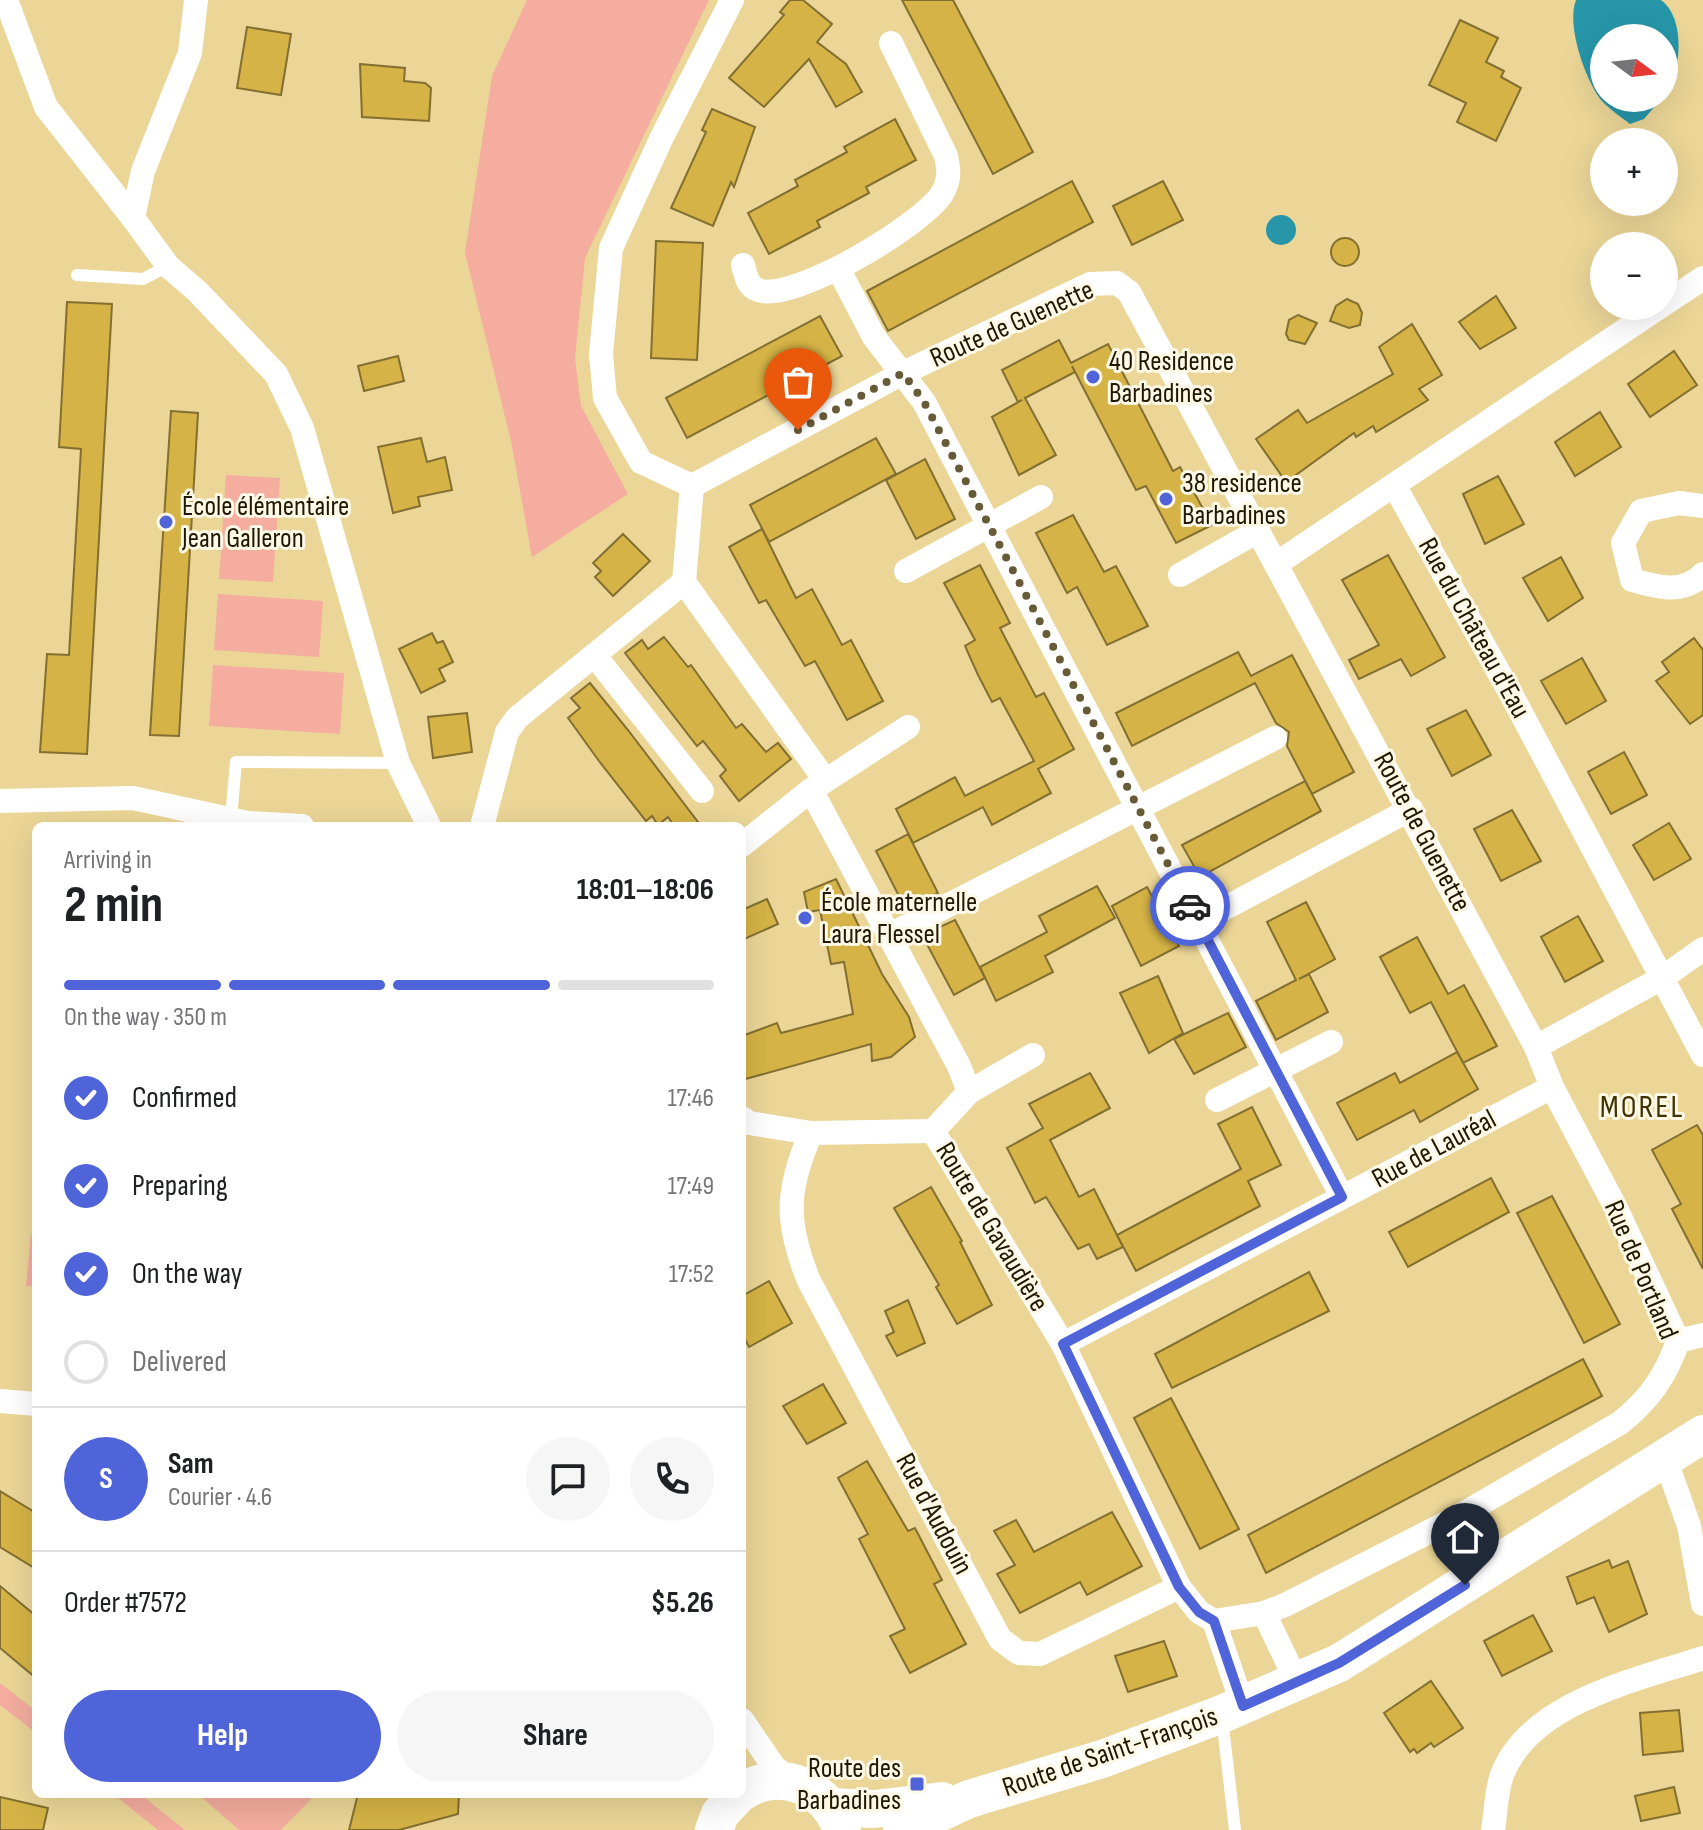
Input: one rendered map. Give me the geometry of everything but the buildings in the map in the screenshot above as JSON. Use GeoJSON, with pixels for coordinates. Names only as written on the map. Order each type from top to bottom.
{"type":"FeatureCollection","features":[{"type":"Feature","properties":{"kind":"main road","name":"Route de Saint-François"},"geometry":{"type":"LineString","coordinates":[[902,1830],[969,1799],[1102,1759],[1233,1710],[1352,1656],[1703,1434]]}},
{"type":"Feature","properties":{"kind":"main road"},"geometry":{"type":"LineString","coordinates":[[746,1790],[762,1782],[793,1782],[808,1787],[837,1819]]}},
{"type":"Feature","properties":{"kind":"main road"},"geometry":{"type":"LineString","coordinates":[[714,1830],[720,1814],[734,1798]]}},
{"type":"Feature","properties":{"kind":"main road","name":"Route de Saint-François"},"geometry":{"type":"LineString","coordinates":[[837,1819],[874,1809],[969,1799]]}},
{"type":"Feature","properties":{"kind":"street"},"geometry":{"type":"LineString","coordinates":[[6,0],[46,107],[168,266],[197,291],[276,374],[302,428],[398,763],[427,822]]}},
{"type":"Feature","properties":{"kind":"street"},"geometry":{"type":"LineString","coordinates":[[133,218],[143,171],[190,53],[196,0]]}},
{"type":"Feature","properties":{"kind":"street"},"geometry":{"type":"LineString","coordinates":[[732,0],[662,137],[611,248],[601,354],[605,398],[641,462],[692,486],[684,582],[818,785],[888,936],[959,1066],[969,1092]]}},
{"type":"Feature","properties":{"kind":"street"},"geometry":{"type":"LineString","coordinates":[[743,265],[749,284],[760,292],[783,290],[839,270],[920,217],[943,191],[950,173],[946,156],[891,43]]}},
{"type":"Feature","properties":{"kind":"street"},"geometry":{"type":"LineString","coordinates":[[839,270],[874,337],[924,402],[1342,1197]]}},
{"type":"Feature","properties":{"kind":"street"},"geometry":{"type":"LineString","coordinates":[[1678,294],[1703,278]]}},
{"type":"Feature","properties":{"kind":"street","name":"Route de Guenette"},"geometry":{"type":"LineString","coordinates":[[692,486],[903,373],[1090,284],[1117,283],[1129,292],[1411,809],[1536,1047]]}},
{"type":"Feature","properties":{"kind":"street"},"geometry":{"type":"LineString","coordinates":[[1276,564],[1640,320]]}},
{"type":"Feature","properties":{"kind":"street","name":"Rue du Château d'Eau"},"geometry":{"type":"LineString","coordinates":[[1394,485],[1703,1055]]}},
{"type":"Feature","properties":{"kind":"street"},"geometry":{"type":"LineString","coordinates":[[906,571],[986,524],[1041,497]]}},
{"type":"Feature","properties":{"kind":"street"},"geometry":{"type":"LineString","coordinates":[[1703,506],[1679,503],[1641,511],[1623,543],[1632,580],[1666,590],[1697,580],[1703,574]]}},
{"type":"Feature","properties":{"kind":"street"},"geometry":{"type":"LineString","coordinates":[[1180,575],[1258,531]]}},
{"type":"Feature","properties":{"kind":"street"},"geometry":{"type":"LineString","coordinates":[[483,822],[507,732],[517,718],[684,582]]}},
{"type":"Feature","properties":{"kind":"street"},"geometry":{"type":"LineString","coordinates":[[595,656],[702,791]]}},
{"type":"Feature","properties":{"kind":"street"},"geometry":{"type":"LineString","coordinates":[[746,842],[818,785],[908,727]]}},
{"type":"Feature","properties":{"kind":"street"},"geometry":{"type":"LineString","coordinates":[[888,936],[1275,738]]}},
{"type":"Feature","properties":{"kind":"street"},"geometry":{"type":"LineString","coordinates":[[0,801],[133,798],[266,822]]}},
{"type":"Feature","properties":{"kind":"street"},"geometry":{"type":"LineString","coordinates":[[1199,922],[1411,809]]}},
{"type":"Feature","properties":{"kind":"street"},"geometry":{"type":"LineString","coordinates":[[1552,1087],[1536,1047],[1662,978],[1703,949]]}},
{"type":"Feature","properties":{"kind":"street"},"geometry":{"type":"LineString","coordinates":[[1217,1100],[1331,1042]]}},
{"type":"Feature","properties":{"kind":"street"},"geometry":{"type":"LineString","coordinates":[[933,1131],[969,1092],[1033,1055]]}},
{"type":"Feature","properties":{"kind":"street","name":"Rue de Lauréal"},"geometry":{"type":"LineString","coordinates":[[1063,1344],[1552,1087]]}},
{"type":"Feature","properties":{"kind":"street","name":"Rue de Portland"},"geometry":{"type":"LineString","coordinates":[[1214,1621],[1264,1613],[1456,1518],[1620,1423],[1645,1404],[1662,1380],[1678,1341],[1616,1208],[1552,1087]]}},
{"type":"Feature","properties":{"kind":"street","name":"Route de Gavaudière"},"geometry":{"type":"LineString","coordinates":[[746,1121],[811,1133],[933,1131],[1063,1344],[1179,1587],[1199,1612],[1214,1621],[1233,1710]]}},
{"type":"Feature","properties":{"kind":"street","name":"Rue d'Audouin"},"geometry":{"type":"LineString","coordinates":[[811,1133],[795,1169],[789,1209],[794,1245],[809,1281],[1000,1639],[1019,1653],[1040,1654],[1179,1587]]}},
{"type":"Feature","properties":{"kind":"street"},"geometry":{"type":"LineString","coordinates":[[1678,1341],[1703,1335]]}},
{"type":"Feature","properties":{"kind":"street"},"geometry":{"type":"LineString","coordinates":[[0,1401],[32,1404]]}},
{"type":"Feature","properties":{"kind":"street"},"geometry":{"type":"LineString","coordinates":[[1665,1458],[1689,1526],[1703,1604]]}},
{"type":"Feature","properties":{"kind":"street"},"geometry":{"type":"LineString","coordinates":[[1264,1613],[1297,1682]]}},
{"type":"Feature","properties":{"kind":"street"},"geometry":{"type":"LineString","coordinates":[[1493,1830],[1502,1775],[1534,1729],[1587,1696],[1703,1658]]}},
{"type":"Feature","properties":{"kind":"street"},"geometry":{"type":"LineString","coordinates":[[746,1726],[774,1767],[793,1782]]}},
{"type":"Feature","properties":{"kind":"lane"},"geometry":{"type":"LineString","coordinates":[[77,275],[143,279],[168,266]]}},
{"type":"Feature","properties":{"kind":"lane"},"geometry":{"type":"LineString","coordinates":[[231,818],[236,762],[398,763]]}},
{"type":"Feature","properties":{"kind":"lane"},"geometry":{"type":"LineString","coordinates":[[1233,1710],[1235,1830]]}},
{"type":"Feature","properties":{"kind":"shaded area"},"geometry":{"type":"Polygon","coordinates":[[[527,0],[709,0],[585,258],[575,358],[581,406],[628,494],[532,557],[511,441],[465,253],[492,76],[527,0]]]}},
{"type":"Feature","properties":{"kind":"shaded area"},"geometry":{"type":"Polygon","coordinates":[[[226,475],[280,478],[273,582],[219,579],[226,475]]]}},
{"type":"Feature","properties":{"kind":"shaded area"},"geometry":{"type":"Polygon","coordinates":[[[218,594],[323,601],[319,657],[214,650],[218,594]]]}},
{"type":"Feature","properties":{"kind":"shaded area"},"geometry":{"type":"Polygon","coordinates":[[[213,665],[344,673],[340,734],[209,726],[213,665]]]}},
{"type":"Feature","properties":{"kind":"shaded area"},"geometry":{"type":"Polygon","coordinates":[[[32,1234],[32,1287],[26,1286],[32,1234]]]}},
{"type":"Feature","properties":{"kind":"shaded area"},"geometry":{"type":"Polygon","coordinates":[[[0,1683],[32,1708],[32,1730],[0,1705],[0,1683]]]}},
{"type":"Feature","properties":{"kind":"shaded area"},"geometry":{"type":"Polygon","coordinates":[[[118,1798],[145,1798],[185,1830],[158,1830],[118,1798]]]}},
{"type":"Feature","properties":{"kind":"shaded area"},"geometry":{"type":"Polygon","coordinates":[[[203,1798],[312,1798],[281,1830],[239,1830],[203,1798]]]}},
{"type":"Feature","properties":{"kind":"water"},"geometry":{"type":"Polygon","coordinates":[[[1576,0],[1661,0],[1669,8],[1676,24],[1590,24],[1590,81],[1575,37],[1576,0]]]}},
{"type":"Feature","properties":{"kind":"water"},"geometry":{"type":"Polygon","coordinates":[[[1615,112],[1650,112],[1644,119],[1630,124],[1615,112]]]}},
{"type":"Feature","properties":{"kind":"water"},"geometry":{"type":"Polygon","coordinates":[[[1281,215],[1292,219],[1296,230],[1292,241],[1281,245],[1270,241],[1266,230],[1270,219],[1281,215]]]}},
{"type":"Feature","properties":{"kind":"way so far"},"geometry":{"type":"LineString","coordinates":[[798,430],[903,373],[924,402],[1190,906]]}},
{"type":"Feature","properties":{"kind":"place","name":"40 Residence Barbadines"},"geometry":{"type":"Point","coordinates":[1093,377]}},
{"type":"Feature","properties":{"kind":"place","name":"38 residence Barbadines"},"geometry":{"type":"Point","coordinates":[1166,499]}},
{"type":"Feature","properties":{"kind":"place","name":"École élémentaire Jean Galleron"},"geometry":{"type":"Point","coordinates":[166,522]}},
{"type":"Feature","properties":{"kind":"place","name":"École maternelle Laura Flessel"},"geometry":{"type":"Point","coordinates":[805,918]}},
{"type":"Feature","properties":{"kind":"place","name":"Route des Barbadines"},"geometry":{"type":"Point","coordinates":[917,1784]}},
{"type":"Feature","properties":{"kind":"district","name":"MOREL"},"geometry":{"type":"Point","coordinates":[1642,1107]}},
{"type":"Feature","properties":{"kind":"route"},"geometry":{"type":"LineString","coordinates":[[1190,906],[1342,1197],[1063,1344],[1179,1587],[1199,1612],[1214,1621],[1243,1706],[1339,1663],[1465,1585]]}}]}
